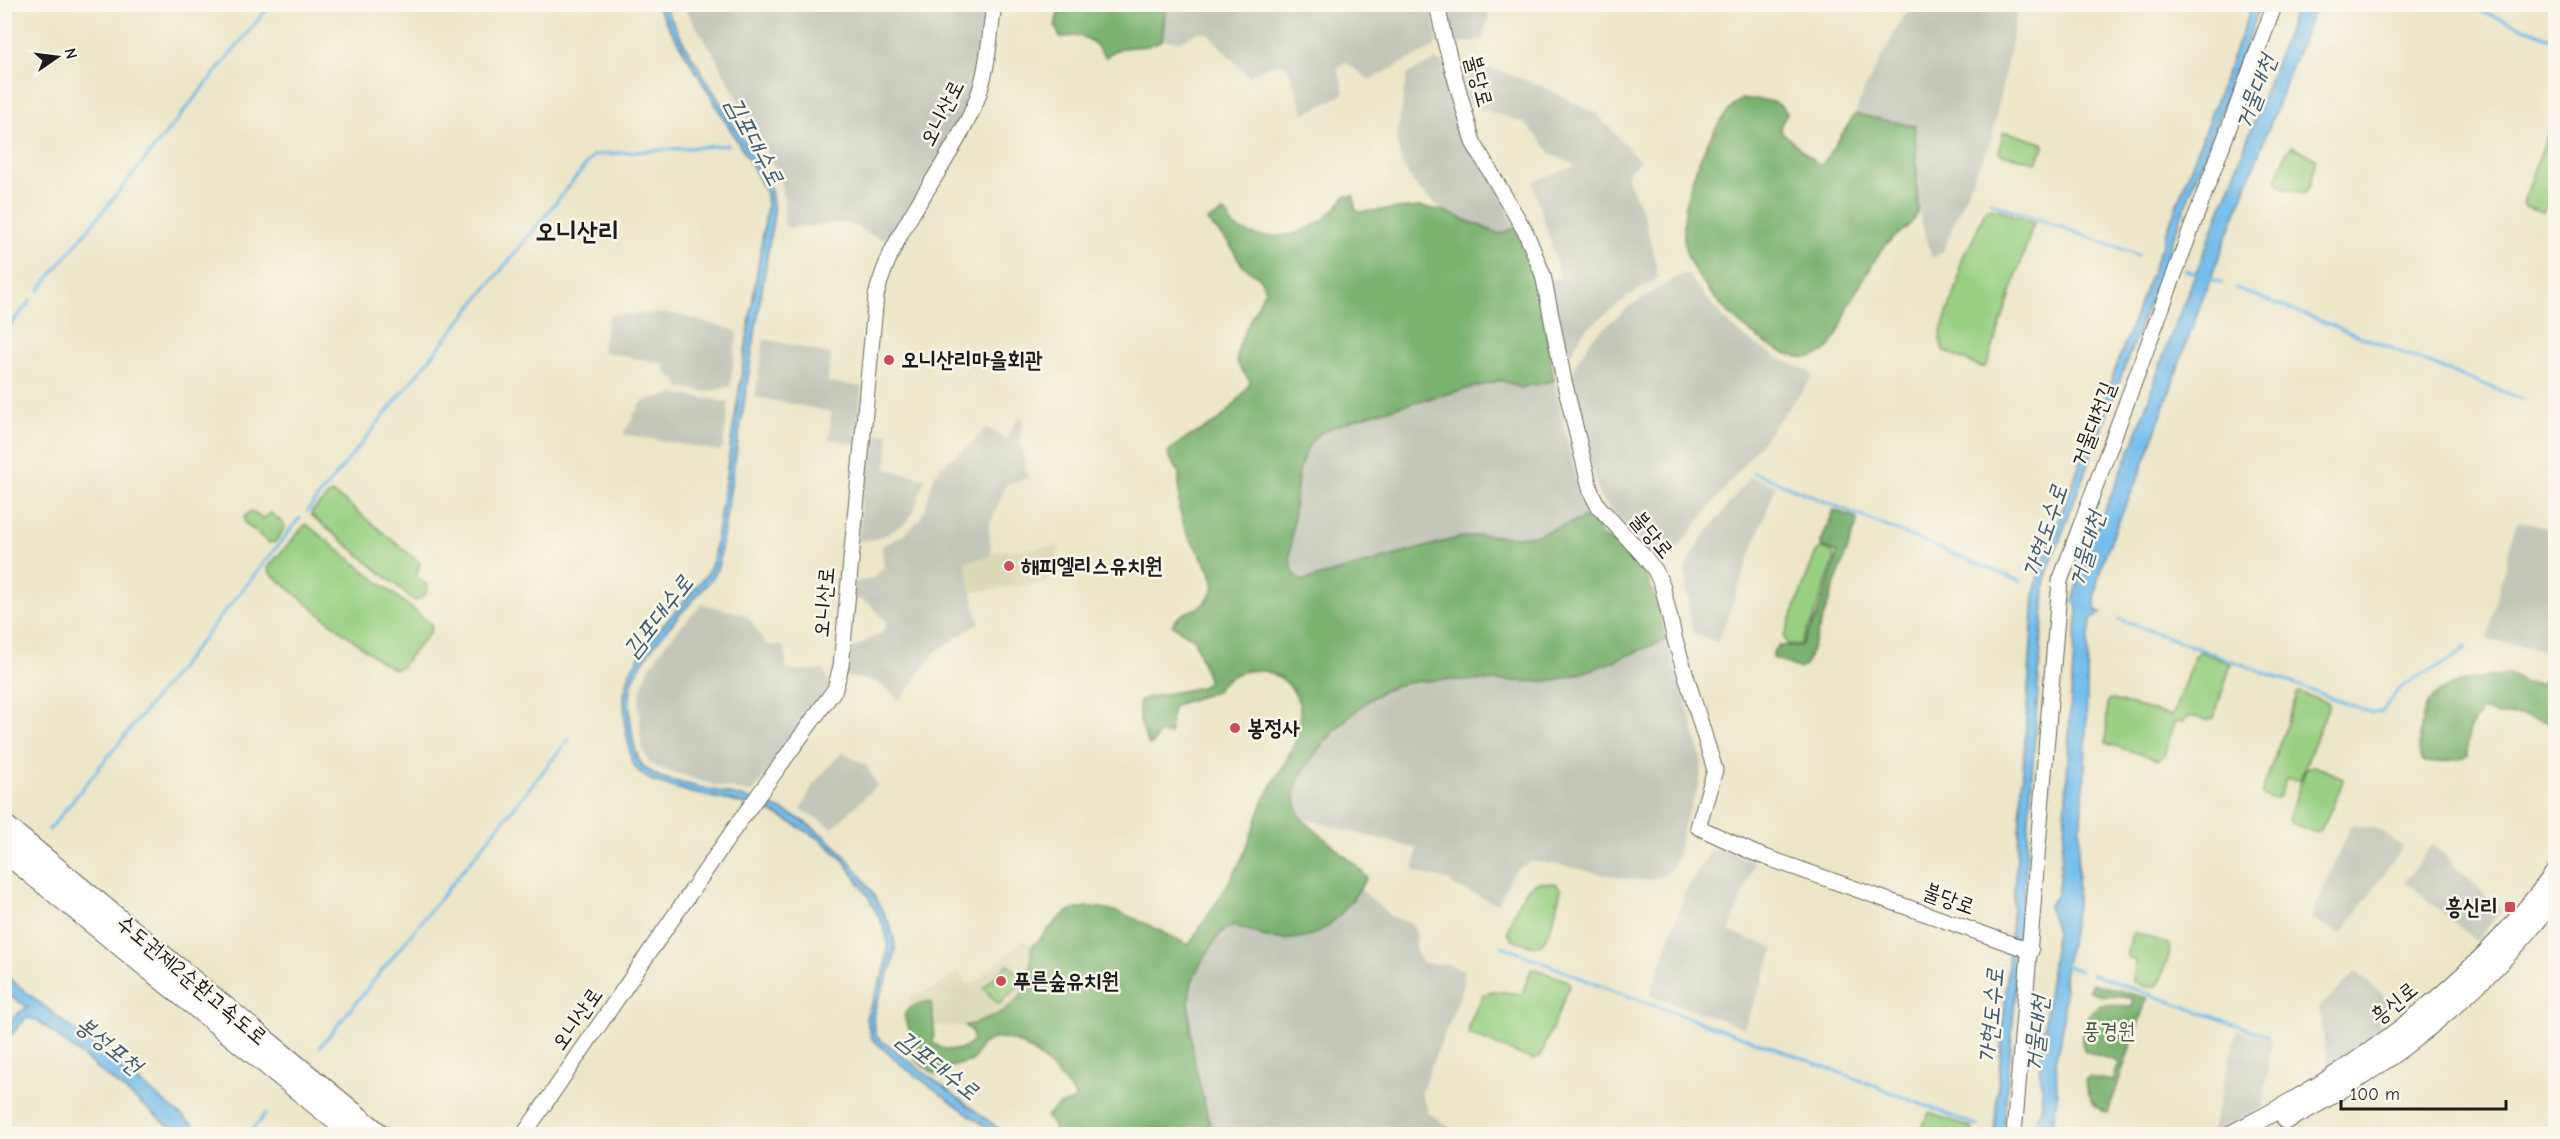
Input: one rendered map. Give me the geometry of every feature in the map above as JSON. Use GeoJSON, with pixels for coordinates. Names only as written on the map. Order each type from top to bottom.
{"type":"FeatureCollection","features":[{"type":"Feature","properties":{"kind":"highway","name":"수도권제2순환고속도로"},"geometry":{"type":"LineString","coordinates":[[4,825],[379,1134]]}},
{"type":"Feature","properties":{"kind":"highway","name":"수도권제2순환고속도로"},"geometry":{"type":"LineString","coordinates":[[4,851],[353,1134]]}},
{"type":"Feature","properties":{"kind":"main road","name":"흥신로"},"geometry":{"type":"LineString","coordinates":[[2232,1134],[2321,1086],[2354,1064],[2429,1005],[2510,929],[2556,871]]}},
{"type":"Feature","properties":{"kind":"main road","name":"흥신로"},"geometry":{"type":"LineString","coordinates":[[2258,1134],[2324,1101],[2388,1059],[2417,1036],[2517,942],[2556,896]]}},
{"type":"Feature","properties":{"kind":"street","name":"오니산로"},"geometry":{"type":"LineString","coordinates":[[524,1134],[836,689],[841,666],[876,296],[882,268],[957,138],[981,91],[986,70],[994,4]]}},
{"type":"Feature","properties":{"kind":"street","name":"불당로"},"geometry":{"type":"LineString","coordinates":[[1437,4],[1444,38],[1473,142],[1526,233],[1540,266],[1591,492],[1598,506],[1655,570],[1662,585],[1675,640],[1713,757],[1715,770],[1698,827],[1754,853],[2031,951]]}},
{"type":"Feature","properties":{"kind":"street","name":"거물대천길"},"geometry":{"type":"LineString","coordinates":[[2031,951],[2060,581],[2275,4]]}},
{"type":"Feature","properties":{"kind":"street"},"geometry":{"type":"LineString","coordinates":[[2014,1134],[2031,951]]}},
{"type":"Feature","properties":{"kind":"shaded area"},"geometry":{"type":"Polygon","coordinates":[[[1430,4],[1437,41],[1434,47],[1370,80],[1345,62],[1338,69],[1344,92],[1342,95],[1304,114],[1289,69],[1283,63],[1268,66],[1248,77],[1208,33],[1199,32],[1179,42],[1162,40],[1166,5],[1430,4]]]}},
{"type":"Feature","properties":{"kind":"shaded area"},"geometry":{"type":"Polygon","coordinates":[[[682,5],[988,5],[982,63],[968,108],[891,239],[878,238],[850,224],[834,223],[789,228],[784,225],[784,199],[778,174],[711,49],[682,5]]]}},
{"type":"Feature","properties":{"kind":"shaded area"},"geometry":{"type":"Polygon","coordinates":[[[1486,5],[1489,17],[1483,39],[1450,43],[1446,23],[1448,17],[1457,8],[1486,5]]]}},
{"type":"Feature","properties":{"kind":"shaded area"},"geometry":{"type":"Polygon","coordinates":[[[1933,5],[2018,5],[1992,138],[1959,210],[1943,252],[1932,258],[1918,210],[1915,126],[1855,114],[1863,92],[1906,13],[1933,5]]]}},
{"type":"Feature","properties":{"kind":"shaded area"},"geometry":{"type":"Polygon","coordinates":[[[1435,61],[1441,61],[1444,64],[1515,228],[1507,232],[1500,234],[1489,232],[1444,211],[1417,188],[1403,166],[1396,141],[1407,74],[1435,61]]]}},
{"type":"Feature","properties":{"kind":"shaded area"},"geometry":{"type":"Polygon","coordinates":[[[1473,69],[1502,71],[1545,88],[1597,114],[1640,161],[1630,170],[1627,177],[1644,215],[1659,278],[1628,297],[1584,331],[1572,352],[1567,355],[1564,355],[1548,281],[1561,278],[1533,185],[1534,181],[1573,167],[1573,164],[1551,154],[1524,123],[1467,104],[1461,78],[1473,69]]]}},
{"type":"Feature","properties":{"kind":"shaded area"},"geometry":{"type":"Polygon","coordinates":[[[1682,274],[1687,274],[1722,317],[1744,337],[1780,359],[1809,371],[1813,377],[1670,558],[1664,562],[1649,552],[1599,496],[1571,385],[1576,363],[1593,337],[1630,306],[1682,274]]]}},
{"type":"Feature","properties":{"kind":"shaded area"},"geometry":{"type":"Polygon","coordinates":[[[671,313],[735,330],[737,335],[730,387],[707,392],[679,387],[677,380],[667,374],[664,364],[604,352],[602,349],[609,315],[671,313]]]}},
{"type":"Feature","properties":{"kind":"shaded area"},"geometry":{"type":"Polygon","coordinates":[[[764,339],[831,354],[828,382],[862,387],[855,444],[829,439],[831,412],[755,397],[764,339]]]}},
{"type":"Feature","properties":{"kind":"shaded area"},"geometry":{"type":"Polygon","coordinates":[[[1504,381],[1513,387],[1528,388],[1554,381],[1577,484],[1593,515],[1537,535],[1516,537],[1481,535],[1458,538],[1306,580],[1297,578],[1293,574],[1291,547],[1297,489],[1305,454],[1316,435],[1359,419],[1504,381]]]}},
{"type":"Feature","properties":{"kind":"shaded area"},"geometry":{"type":"Polygon","coordinates":[[[675,394],[729,402],[723,447],[720,451],[623,434],[641,403],[648,399],[675,394]]]}},
{"type":"Feature","properties":{"kind":"shaded area"},"geometry":{"type":"Polygon","coordinates":[[[1019,417],[1023,418],[1020,440],[1028,478],[1006,485],[989,527],[991,552],[988,557],[965,561],[979,623],[935,652],[900,700],[877,682],[848,677],[845,672],[848,651],[882,633],[886,626],[885,621],[870,604],[853,597],[854,583],[873,578],[884,567],[882,546],[905,534],[920,519],[934,477],[941,467],[973,442],[986,427],[1006,439],[1019,417]]]}},
{"type":"Feature","properties":{"kind":"shaded area"},"geometry":{"type":"Polygon","coordinates":[[[889,433],[887,469],[925,478],[914,512],[907,522],[886,535],[858,541],[866,435],[889,433]]]}},
{"type":"Feature","properties":{"kind":"shaded area"},"geometry":{"type":"Polygon","coordinates":[[[1750,476],[1776,486],[1718,642],[1695,634],[1692,627],[1686,590],[1686,567],[1699,543],[1750,476]]]}},
{"type":"Feature","properties":{"kind":"shaded area"},"geometry":{"type":"Polygon","coordinates":[[[2520,521],[2555,531],[2556,631],[2551,651],[2488,640],[2487,637],[2515,527],[2520,521]]]}},
{"type":"Feature","properties":{"kind":"shaded area","name":"해피엘리스유치원"},"geometry":{"type":"Polygon","coordinates":[[[1059,546],[1059,554],[1049,571],[1048,583],[972,592],[965,561],[988,557],[991,552],[1059,546]]]}},
{"type":"Feature","properties":{"kind":"shaded area"},"geometry":{"type":"Polygon","coordinates":[[[702,604],[747,615],[766,645],[781,645],[785,649],[787,671],[824,670],[830,686],[752,793],[714,785],[656,767],[648,761],[641,743],[639,704],[641,688],[649,669],[666,643],[702,604]]]}},
{"type":"Feature","properties":{"kind":"shaded area"},"geometry":{"type":"Polygon","coordinates":[[[1666,640],[1691,718],[1702,764],[1699,785],[1682,830],[1678,855],[1673,866],[1664,875],[1645,880],[1627,879],[1554,864],[1531,862],[1517,869],[1511,876],[1498,904],[1454,886],[1451,881],[1415,872],[1417,849],[1301,818],[1296,809],[1294,797],[1296,783],[1310,761],[1360,708],[1388,689],[1430,681],[1534,682],[1617,658],[1666,640]]]}},
{"type":"Feature","properties":{"kind":"shaded area"},"geometry":{"type":"Polygon","coordinates":[[[842,752],[866,765],[877,785],[833,828],[801,809],[814,783],[842,752]]]}},
{"type":"Feature","properties":{"kind":"shaded area"},"geometry":{"type":"Polygon","coordinates":[[[2351,825],[2379,829],[2403,847],[2343,932],[2339,933],[2311,918],[2351,825]]]}},
{"type":"Feature","properties":{"kind":"shaded area"},"geometry":{"type":"Polygon","coordinates":[[[2433,844],[2501,910],[2476,941],[2405,881],[2433,844]]]}},
{"type":"Feature","properties":{"kind":"shaded area"},"geometry":{"type":"Polygon","coordinates":[[[1717,848],[1755,862],[1729,931],[1775,948],[1744,1028],[1650,995],[1686,890],[1710,851],[1717,848]]]}},
{"type":"Feature","properties":{"kind":"shaded area"},"geometry":{"type":"Polygon","coordinates":[[[1360,889],[1391,916],[1412,924],[1417,935],[1416,951],[1422,963],[1446,964],[1463,969],[1464,986],[1421,1092],[1429,1113],[1459,1134],[1214,1134],[1202,1094],[1190,1026],[1190,996],[1193,981],[1210,949],[1223,930],[1232,926],[1318,934],[1340,914],[1360,889]]]}},
{"type":"Feature","properties":{"kind":"shaded area","name":"푸른숲유치원"},"geometry":{"type":"Polygon","coordinates":[[[1024,939],[1031,947],[1032,959],[1025,986],[1021,996],[1003,1013],[965,1026],[934,1026],[931,1002],[912,1005],[910,997],[939,986],[958,971],[967,983],[974,983],[1024,939]]]}},
{"type":"Feature","properties":{"kind":"shaded area"},"geometry":{"type":"Polygon","coordinates":[[[2356,971],[2389,1001],[2379,1016],[2380,1031],[2329,1064],[2319,1008],[2356,971]]]}},
{"type":"Feature","properties":{"kind":"shaded area"},"geometry":{"type":"Polygon","coordinates":[[[2237,1030],[2272,1040],[2262,1108],[2211,1133],[2237,1030]]]}},
{"type":"Feature","properties":{"kind":"green space"},"geometry":{"type":"Polygon","coordinates":[[[1081,5],[1166,5],[1162,40],[1147,46],[1120,49],[1106,57],[1093,42],[1085,38],[1075,36],[1060,38],[1055,26],[1059,9],[1077,8],[1081,5]]]}},
{"type":"Feature","properties":{"kind":"green space"},"geometry":{"type":"Polygon","coordinates":[[[1741,99],[1767,100],[1783,108],[1787,113],[1780,127],[1781,131],[1819,165],[1823,164],[1855,114],[1915,126],[1918,210],[1916,216],[1908,226],[1889,241],[1877,257],[1854,295],[1833,342],[1824,352],[1807,358],[1787,354],[1766,344],[1745,328],[1708,289],[1687,255],[1684,217],[1695,171],[1715,129],[1741,99]]]}},
{"type":"Feature","properties":{"kind":"green space"},"geometry":{"type":"Polygon","coordinates":[[[2555,114],[2555,180],[2548,204],[2543,212],[2525,206],[2523,203],[2555,114]]]}},
{"type":"Feature","properties":{"kind":"green space"},"geometry":{"type":"Polygon","coordinates":[[[2007,132],[2043,143],[2044,146],[2037,162],[2001,154],[1999,151],[2003,133],[2007,132]]]}},
{"type":"Feature","properties":{"kind":"green space"},"geometry":{"type":"Polygon","coordinates":[[[2292,146],[2316,159],[2310,186],[2304,194],[2283,187],[2276,181],[2286,153],[2292,146]]]}},
{"type":"Feature","properties":{"kind":"green space"},"geometry":{"type":"Polygon","coordinates":[[[1345,196],[1354,196],[1355,209],[1359,212],[1421,207],[1444,211],[1500,234],[1515,228],[1531,264],[1536,283],[1545,322],[1554,381],[1520,388],[1504,381],[1498,381],[1372,414],[1326,430],[1315,437],[1300,467],[1296,490],[1290,554],[1295,575],[1300,580],[1306,580],[1458,538],[1481,535],[1516,537],[1537,535],[1593,515],[1602,537],[1618,545],[1640,566],[1653,594],[1666,640],[1595,668],[1554,680],[1413,682],[1386,690],[1367,701],[1337,729],[1303,771],[1296,786],[1295,802],[1301,818],[1360,869],[1367,878],[1337,918],[1314,934],[1284,939],[1266,937],[1239,927],[1225,930],[1204,959],[1192,982],[1189,1015],[1194,1058],[1214,1134],[1053,1134],[1054,1127],[1046,1116],[1057,1107],[1075,1100],[1074,1094],[1057,1074],[1033,1052],[1007,1039],[994,1039],[980,1047],[972,1061],[947,1068],[938,1076],[915,1060],[919,1051],[907,1024],[905,1012],[909,1008],[931,1002],[934,1026],[933,1043],[953,1050],[964,1048],[973,1041],[972,1031],[965,1026],[995,1016],[1016,1002],[1028,980],[1031,947],[1063,915],[1082,908],[1114,911],[1130,916],[1189,945],[1237,868],[1263,803],[1294,744],[1300,715],[1297,697],[1287,684],[1274,675],[1259,671],[1243,672],[1228,679],[1215,692],[1175,705],[1172,711],[1170,734],[1158,734],[1153,744],[1149,745],[1142,729],[1140,701],[1207,684],[1208,679],[1194,639],[1172,625],[1182,615],[1204,603],[1214,587],[1210,571],[1186,532],[1179,509],[1179,472],[1168,452],[1221,418],[1250,383],[1239,367],[1238,348],[1265,290],[1260,278],[1242,265],[1229,243],[1207,221],[1224,212],[1228,215],[1232,225],[1247,232],[1262,236],[1278,236],[1309,228],[1335,209],[1345,196]]]}},
{"type":"Feature","properties":{"kind":"green space"},"geometry":{"type":"Polygon","coordinates":[[[1986,208],[1998,209],[2034,223],[1988,362],[1985,367],[1980,367],[1943,350],[1940,340],[1958,283],[1961,259],[1974,238],[1986,208]]]}},
{"type":"Feature","properties":{"kind":"green space"},"geometry":{"type":"Polygon","coordinates":[[[331,493],[346,502],[420,563],[416,577],[428,586],[422,597],[415,601],[311,515],[312,511],[331,493]]]}},
{"type":"Feature","properties":{"kind":"green space"},"geometry":{"type":"Polygon","coordinates":[[[1834,510],[1857,518],[1857,523],[1806,665],[1800,669],[1773,658],[1773,652],[1778,646],[1801,646],[1817,616],[1837,558],[1837,553],[1821,546],[1834,510]]]}},
{"type":"Feature","properties":{"kind":"green space"},"geometry":{"type":"Polygon","coordinates":[[[251,511],[263,519],[271,513],[283,523],[285,528],[275,542],[269,543],[245,523],[244,517],[251,511]]]}},
{"type":"Feature","properties":{"kind":"green space"},"geometry":{"type":"Polygon","coordinates":[[[306,524],[431,624],[432,628],[429,633],[401,667],[395,669],[377,659],[270,573],[268,569],[270,565],[306,524]]]}},
{"type":"Feature","properties":{"kind":"green space"},"geometry":{"type":"Polygon","coordinates":[[[1823,548],[1831,551],[1835,558],[1813,619],[1800,645],[1787,644],[1784,637],[1816,552],[1823,548]]]}},
{"type":"Feature","properties":{"kind":"green space"},"geometry":{"type":"Polygon","coordinates":[[[2200,651],[2231,664],[2214,718],[2207,720],[2190,716],[2182,721],[2174,722],[2164,756],[2159,760],[2106,743],[2107,704],[2110,699],[2172,716],[2195,655],[2200,651]]]}},
{"type":"Feature","properties":{"kind":"green space"},"geometry":{"type":"Polygon","coordinates":[[[2510,674],[2524,683],[2548,684],[2555,689],[2555,724],[2522,715],[2496,715],[2482,710],[2469,729],[2468,755],[2461,759],[2428,763],[2423,761],[2419,744],[2421,726],[2426,707],[2437,693],[2458,683],[2510,674]]]}},
{"type":"Feature","properties":{"kind":"green space"},"geometry":{"type":"Polygon","coordinates":[[[2298,692],[2328,702],[2329,705],[2300,780],[2286,779],[2276,799],[2262,795],[2262,792],[2298,692]]]}},
{"type":"Feature","properties":{"kind":"green space"},"geometry":{"type":"Polygon","coordinates":[[[2314,766],[2343,778],[2340,790],[2323,826],[2316,833],[2290,823],[2288,820],[2306,768],[2314,766]]]}},
{"type":"Feature","properties":{"kind":"green space"},"geometry":{"type":"Polygon","coordinates":[[[1540,882],[1557,884],[1561,890],[1545,939],[1541,944],[1533,946],[1512,939],[1507,932],[1523,895],[1527,889],[1540,882]]]}},
{"type":"Feature","properties":{"kind":"green space"},"geometry":{"type":"Polygon","coordinates":[[[2132,933],[2169,944],[2170,952],[2159,984],[2156,986],[2146,987],[2133,981],[2135,961],[2127,956],[2132,933]]]}},
{"type":"Feature","properties":{"kind":"green space"},"geometry":{"type":"Polygon","coordinates":[[[1008,964],[1024,980],[999,1004],[983,988],[1008,964]]]}},
{"type":"Feature","properties":{"kind":"green space"},"geometry":{"type":"Polygon","coordinates":[[[1535,969],[1568,981],[1570,985],[1540,1057],[1533,1060],[1469,1034],[1469,1024],[1483,995],[1492,991],[1522,994],[1531,970],[1535,969]]]}},
{"type":"Feature","properties":{"kind":"green space","name":"풍경원"},"geometry":{"type":"Polygon","coordinates":[[[2092,983],[2147,998],[2108,1113],[2095,1105],[2085,1081],[2090,1077],[2113,1081],[2119,1062],[2085,1051],[2083,1032],[2091,1014],[2100,1005],[2131,1006],[2133,1003],[2132,999],[2127,997],[2094,993],[2089,990],[2092,983]]]}},
{"type":"Feature","properties":{"kind":"green space"},"geometry":{"type":"Polygon","coordinates":[[[1929,1113],[1968,1126],[1972,1128],[1973,1134],[1919,1134],[1929,1113]]]}},
{"type":"Feature","properties":{"kind":"water"},"geometry":{"type":"Polygon","coordinates":[[[663,4],[686,47],[763,172],[771,191],[774,213],[718,567],[713,577],[654,645],[636,675],[631,688],[630,707],[636,753],[647,770],[660,777],[753,800],[783,810],[813,828],[840,851],[872,892],[888,920],[895,943],[893,962],[876,1005],[874,1026],[877,1037],[1006,1134],[997,1134],[986,1127],[905,1068],[872,1039],[866,1018],[885,969],[888,942],[884,927],[868,896],[844,861],[820,839],[776,814],[653,781],[640,773],[632,763],[625,725],[624,695],[630,672],[645,647],[707,574],[713,561],[767,207],[766,194],[756,172],[656,5],[663,4]]]}},
{"type":"Feature","properties":{"kind":"water"},"geometry":{"type":"Polygon","coordinates":[[[2252,5],[2261,5],[2046,576],[2023,905],[2003,1134],[1994,1134],[2020,820],[2034,595],[2039,572],[2252,5]]]}},
{"type":"Feature","properties":{"kind":"water"},"geometry":{"type":"Polygon","coordinates":[[[2297,5],[2316,5],[2200,306],[2145,460],[2098,577],[2095,595],[2096,610],[2102,613],[2091,620],[2088,643],[2085,772],[2078,856],[2077,905],[2064,976],[2065,997],[2061,1040],[2056,1057],[2057,1100],[2050,1134],[2032,1134],[2042,1105],[2040,1062],[2056,932],[2048,906],[2057,895],[2061,860],[2078,612],[2074,599],[2088,548],[2134,441],[2168,343],[2229,189],[2297,5]]]}},
{"type":"Feature","properties":{"kind":"water"},"geometry":{"type":"Polygon","coordinates":[[[5,975],[205,1134],[179,1134],[37,1020],[26,1018],[5,1042],[6,1030],[11,1021],[28,1007],[5,993],[5,975]]]}},
{"type":"Feature","properties":{"kind":"waterway"},"geometry":{"type":"LineString","coordinates":[[39,290],[271,4]]}},
{"type":"Feature","properties":{"kind":"waterway"},"geometry":{"type":"LineString","coordinates":[[2462,4],[2556,40]]}},
{"type":"Feature","properties":{"kind":"waterway","name":"김포대수로"},"geometry":{"type":"LineString","coordinates":[[307,511],[594,155],[728,145]]}},
{"type":"Feature","properties":{"kind":"waterway"},"geometry":{"type":"LineString","coordinates":[[1990,202],[2138,255]]}},
{"type":"Feature","properties":{"kind":"waterway"},"geometry":{"type":"LineString","coordinates":[[2185,270],[2198,274]]}},
{"type":"Feature","properties":{"kind":"waterway"},"geometry":{"type":"LineString","coordinates":[[2210,278],[2222,283]]}},
{"type":"Feature","properties":{"kind":"waterway"},"geometry":{"type":"LineString","coordinates":[[2236,288],[2522,399]]}},
{"type":"Feature","properties":{"kind":"waterway"},"geometry":{"type":"LineString","coordinates":[[4,333],[30,301]]}},
{"type":"Feature","properties":{"kind":"waterway","name":"가현도수로"},"geometry":{"type":"LineString","coordinates":[[1753,472],[2020,581]]}},
{"type":"Feature","properties":{"kind":"waterway"},"geometry":{"type":"LineString","coordinates":[[49,830],[300,518]]}},
{"type":"Feature","properties":{"kind":"waterway"},"geometry":{"type":"LineString","coordinates":[[2066,599],[2076,602]]}},
{"type":"Feature","properties":{"kind":"waterway"},"geometry":{"type":"LineString","coordinates":[[2119,619],[2373,713],[2382,712],[2395,693],[2406,684],[2445,663],[2466,647]]}},
{"type":"Feature","properties":{"kind":"waterway"},"geometry":{"type":"LineString","coordinates":[[320,1047],[570,738]]}},
{"type":"Feature","properties":{"kind":"waterway"},"geometry":{"type":"LineString","coordinates":[[1502,946],[1608,989],[1794,1055],[1978,1126]]}},
{"type":"Feature","properties":{"kind":"waterway"},"geometry":{"type":"LineString","coordinates":[[2062,964],[2080,971]]}},
{"type":"Feature","properties":{"kind":"waterway"},"geometry":{"type":"LineString","coordinates":[[2092,974],[2268,1036]]}},
{"type":"Feature","properties":{"kind":"waterway"},"geometry":{"type":"LineString","coordinates":[[249,1134],[266,1113]]}},
{"type":"Feature","properties":{"kind":"place","name":"오니산리마을회관"},"geometry":{"type":"Point","coordinates":[889,360]}},
{"type":"Feature","properties":{"kind":"place","name":"해피엘리스유치원"},"geometry":{"type":"Point","coordinates":[1009,566]}},
{"type":"Feature","properties":{"kind":"place","name":"봉정사"},"geometry":{"type":"Point","coordinates":[1235,728]}},
{"type":"Feature","properties":{"kind":"place","name":"흥신리"},"geometry":{"type":"Point","coordinates":[2510,907]}},
{"type":"Feature","properties":{"kind":"place","name":"푸른숲유치원"},"geometry":{"type":"Point","coordinates":[1001,981]}},
{"type":"Feature","properties":{"kind":"district","name":"오니산리"},"geometry":{"type":"Point","coordinates":[577,232]}},
{"type":"Feature","properties":{"kind":"water label","name":"거물대천"},"geometry":{"type":"Point","coordinates":[2255,92]}},
{"type":"Feature","properties":{"kind":"water label","name":"거물대천"},"geometry":{"type":"Point","coordinates":[2086,549]}},
{"type":"Feature","properties":{"kind":"water label","name":"거물대천"},"geometry":{"type":"Point","coordinates":[2036,1034]}},
{"type":"Feature","properties":{"kind":"water label","name":"봉성포천"},"geometry":{"type":"Point","coordinates":[109,1045]}}]}
